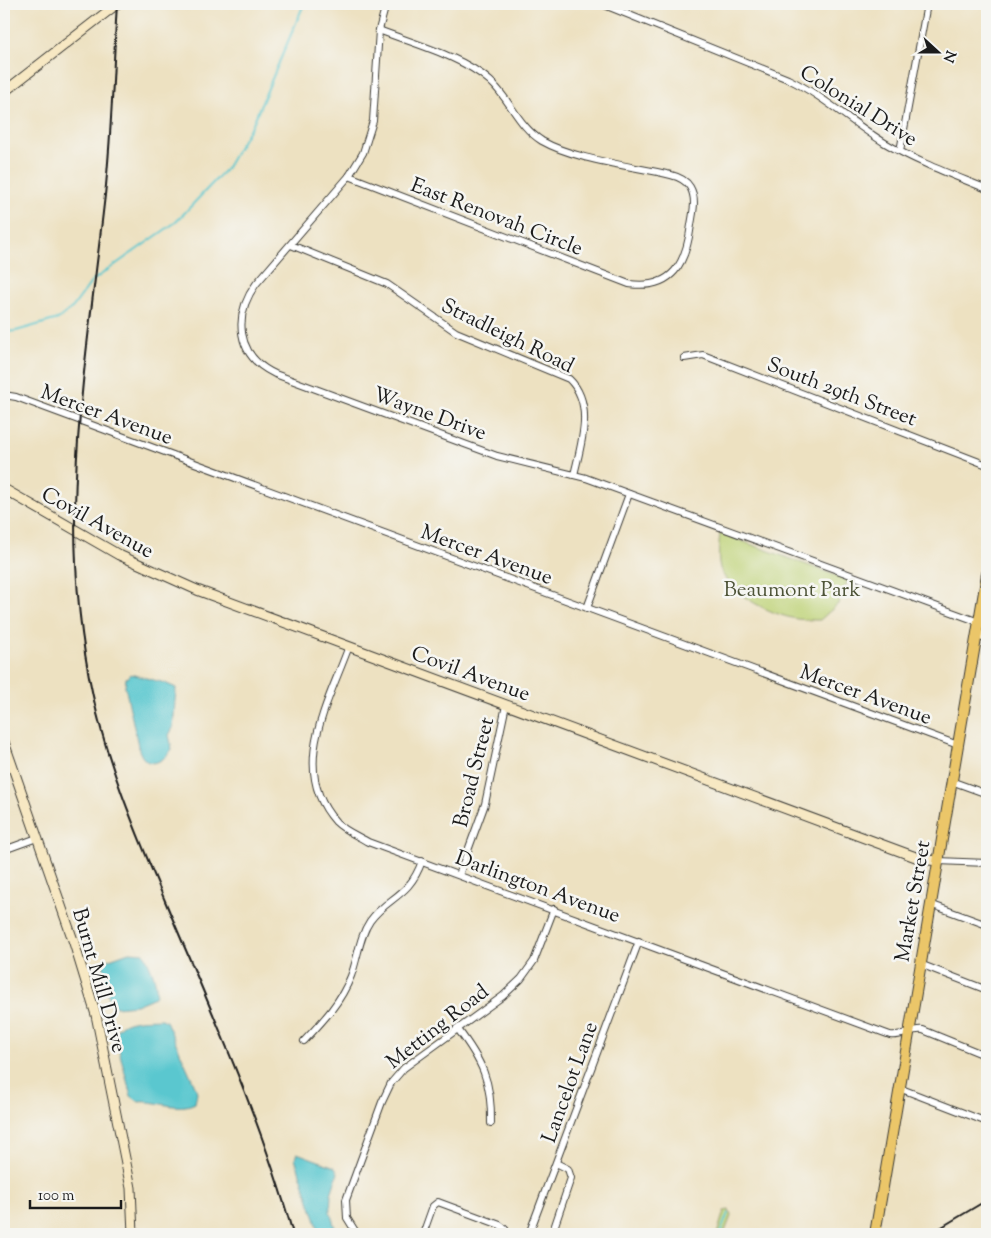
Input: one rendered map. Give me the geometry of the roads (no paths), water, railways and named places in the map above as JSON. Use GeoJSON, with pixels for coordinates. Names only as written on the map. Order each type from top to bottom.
{"type":"FeatureCollection","features":[{"type":"Feature","properties":{"kind":"main road"},"geometry":{"type":"LineString","coordinates":[[4,92],[117,4]]}},
{"type":"Feature","properties":{"kind":"main road","name":"Covil Avenue"},"geometry":{"type":"LineString","coordinates":[[4,489],[103,547],[148,570],[205,593],[921,859],[938,861]]}},
{"type":"Feature","properties":{"kind":"main road","name":"Market Street"},"geometry":{"type":"LineString","coordinates":[[875,1234],[987,574]]}},
{"type":"Feature","properties":{"kind":"main road"},"geometry":{"type":"LineString","coordinates":[[977,634],[987,638]]}},
{"type":"Feature","properties":{"kind":"main road","name":"Burnt Mill Drive"},"geometry":{"type":"LineString","coordinates":[[4,742],[38,838],[96,1015],[131,1188],[133,1234]]}},
{"type":"Feature","properties":{"kind":"street","name":"Wayne Drive"},"geometry":{"type":"LineString","coordinates":[[386,4],[379,30],[370,134],[363,153],[349,176],[252,289],[242,312],[242,333],[246,346],[254,358],[265,369],[497,456],[574,475],[979,622]]}},
{"type":"Feature","properties":{"kind":"street","name":"Colonial Drive"},"geometry":{"type":"LineString","coordinates":[[602,4],[802,86],[868,132],[900,151],[987,189]]}},
{"type":"Feature","properties":{"kind":"street"},"geometry":{"type":"LineString","coordinates":[[900,151],[927,4]]}},
{"type":"Feature","properties":{"kind":"street","name":"East Renovah Circle"},"geometry":{"type":"LineString","coordinates":[[349,176],[620,282],[633,285],[649,285],[660,282],[676,270],[683,260],[689,239],[695,202],[688,185],[671,175],[572,153],[550,145],[526,128],[497,89],[477,71],[379,30]]}},
{"type":"Feature","properties":{"kind":"street","name":"Stradleigh Road"},"geometry":{"type":"LineString","coordinates":[[291,245],[387,284],[456,332],[569,379],[579,390],[585,406],[574,475]]}},
{"type":"Feature","properties":{"kind":"street","name":"South 29th Street"},"geometry":{"type":"LineString","coordinates":[[684,358],[703,355],[987,465]]}},
{"type":"Feature","properties":{"kind":"street","name":"Mercer Avenue"},"geometry":{"type":"LineString","coordinates":[[4,395],[16,397],[958,745]]}},
{"type":"Feature","properties":{"kind":"street"},"geometry":{"type":"LineString","coordinates":[[587,608],[629,494]]}},
{"type":"Feature","properties":{"kind":"street","name":"Darlington Avenue"},"geometry":{"type":"LineString","coordinates":[[349,646],[313,751],[315,785],[336,822],[348,832],[368,842],[554,909],[890,1035],[908,1034],[917,1029],[923,1030],[987,1056]]}},
{"type":"Feature","properties":{"kind":"street","name":"Broad Street"},"geometry":{"type":"LineString","coordinates":[[459,875],[485,804],[506,705]]}},
{"type":"Feature","properties":{"kind":"street"},"geometry":{"type":"LineString","coordinates":[[951,781],[987,794]]}},
{"type":"Feature","properties":{"kind":"street"},"geometry":{"type":"LineString","coordinates":[[4,850],[38,838]]}},
{"type":"Feature","properties":{"kind":"street"},"geometry":{"type":"LineString","coordinates":[[304,1041],[330,1013],[342,995],[351,976],[361,940],[369,922],[406,890],[417,877],[422,861]]}},
{"type":"Feature","properties":{"kind":"street"},"geometry":{"type":"LineString","coordinates":[[938,861],[987,863]]}},
{"type":"Feature","properties":{"kind":"street"},"geometry":{"type":"LineString","coordinates":[[930,904],[987,925]]}},
{"type":"Feature","properties":{"kind":"street","name":"Metting Road"},"geometry":{"type":"LineString","coordinates":[[357,1234],[347,1218],[346,1200],[388,1088],[400,1072],[507,992],[528,972],[545,935],[554,909]]}},
{"type":"Feature","properties":{"kind":"street","name":"Lancelot Lane"},"geometry":{"type":"LineString","coordinates":[[529,1234],[639,941]]}},
{"type":"Feature","properties":{"kind":"street"},"geometry":{"type":"LineString","coordinates":[[920,964],[987,990]]}},
{"type":"Feature","properties":{"kind":"street"},"geometry":{"type":"LineString","coordinates":[[457,1028],[485,1070],[490,1097],[491,1123]]}},
{"type":"Feature","properties":{"kind":"street"},"geometry":{"type":"LineString","coordinates":[[899,1088],[987,1122]]}},
{"type":"Feature","properties":{"kind":"street"},"geometry":{"type":"LineString","coordinates":[[552,1234],[571,1178],[568,1169],[556,1163]]}},
{"type":"Feature","properties":{"kind":"street"},"geometry":{"type":"LineString","coordinates":[[423,1234],[433,1206],[438,1202],[500,1224],[505,1229],[503,1234]]}},
{"type":"Feature","properties":{"kind":"water"},"geometry":{"type":"Polygon","coordinates":[[[131,674],[165,683],[176,688],[173,728],[169,735],[172,749],[164,758],[154,763],[146,760],[139,750],[125,686],[126,678],[131,674]]]}},
{"type":"Feature","properties":{"kind":"water"},"geometry":{"type":"Polygon","coordinates":[[[129,952],[144,953],[155,981],[155,997],[136,1005],[115,1007],[109,998],[106,986],[104,961],[129,952]]]}},
{"type":"Feature","properties":{"kind":"water"},"geometry":{"type":"Polygon","coordinates":[[[162,1019],[166,1021],[196,1088],[195,1103],[175,1106],[139,1102],[131,1096],[115,1035],[122,1025],[128,1022],[162,1019]]]}},
{"type":"Feature","properties":{"kind":"water"},"geometry":{"type":"Polygon","coordinates":[[[297,1153],[335,1167],[338,1173],[331,1194],[330,1212],[337,1234],[320,1234],[295,1158],[297,1153]]]}},
{"type":"Feature","properties":{"kind":"waterway"},"geometry":{"type":"LineString","coordinates":[[4,332],[16,331],[58,319],[73,307],[92,281],[176,222],[226,169],[254,121],[304,4]]}},
{"type":"Feature","properties":{"kind":"waterway"},"geometry":{"type":"LineString","coordinates":[[720,1234],[728,1213]]}},
{"type":"Feature","properties":{"kind":"railway"},"geometry":{"type":"LineString","coordinates":[[117,4],[105,195],[83,384],[78,446],[75,507],[76,570],[82,632],[99,722],[124,800],[251,1107],[293,1234]]}},
{"type":"Feature","properties":{"kind":"railway"},"geometry":{"type":"LineString","coordinates":[[930,1234],[987,1200]]}},
{"type":"Feature","properties":{"kind":"park label","name":"Beaumont Park"},"geometry":{"type":"Point","coordinates":[792,589]}}]}
